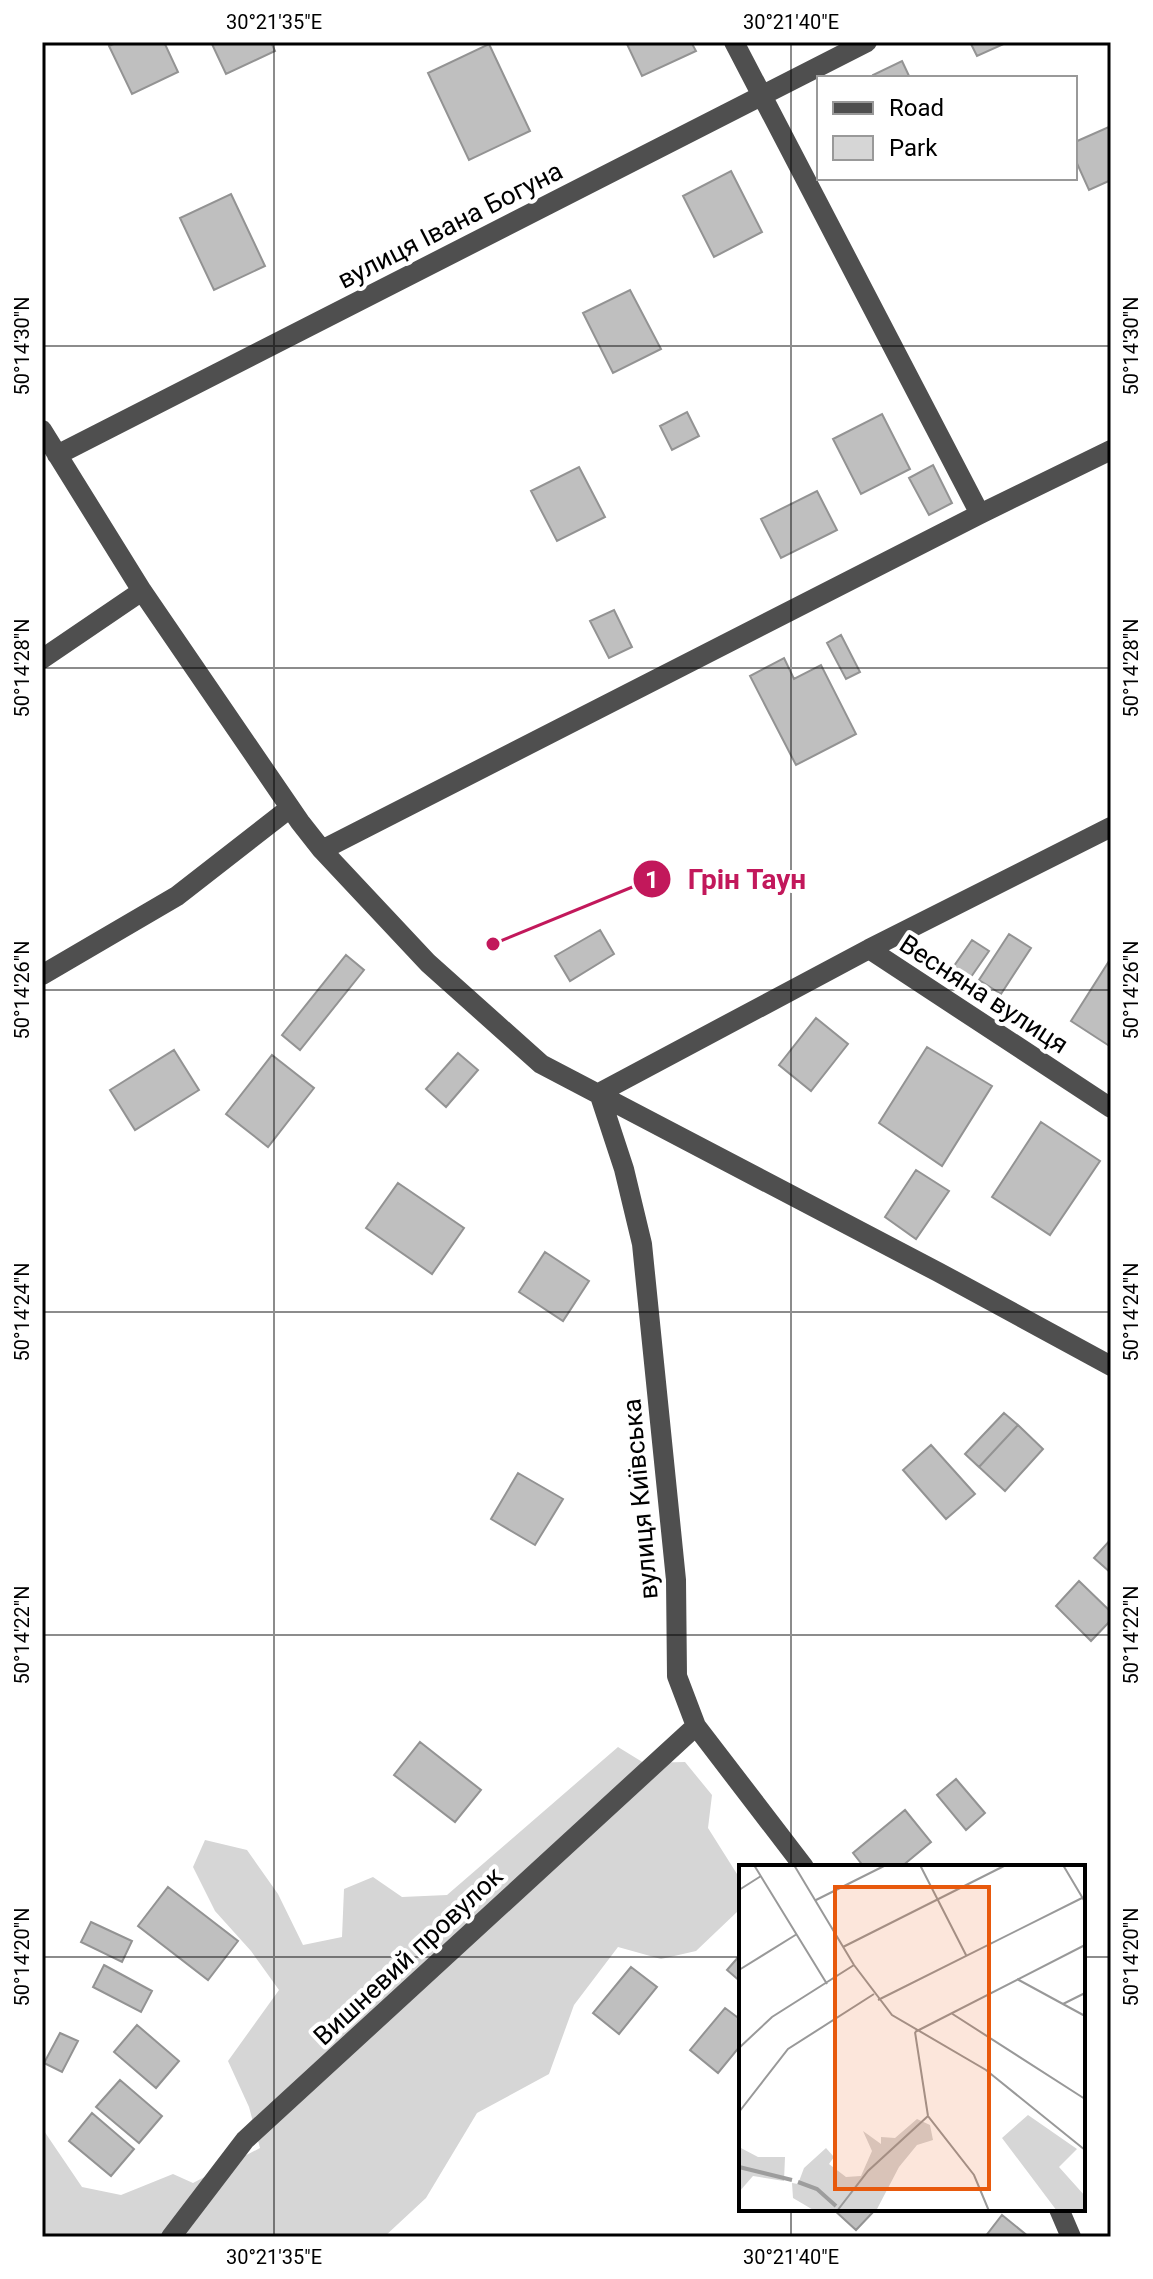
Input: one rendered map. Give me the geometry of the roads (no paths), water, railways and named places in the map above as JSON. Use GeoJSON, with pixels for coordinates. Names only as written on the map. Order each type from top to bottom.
{"type":"FeatureCollection","features":[{"type":"Feature","properties":{"kind":"street"},"geometry":{"type":"LineString","coordinates":[[734,42],[980,514]]}},
{"type":"Feature","properties":{"kind":"street","name":"вулиця Івана Богуна"},"geometry":{"type":"LineString","coordinates":[[57,455],[867,42]]}},
{"type":"Feature","properties":{"kind":"street"},"geometry":{"type":"LineString","coordinates":[[42,430],[142,591],[322,850],[428,963],[529,1054],[541,1064],[1111,1366]]}},
{"type":"Feature","properties":{"kind":"street"},"geometry":{"type":"LineString","coordinates":[[322,850],[1111,450]]}},
{"type":"Feature","properties":{"kind":"street"},"geometry":{"type":"LineString","coordinates":[[42,659],[142,591]]}},
{"type":"Feature","properties":{"kind":"street"},"geometry":{"type":"LineString","coordinates":[[42,975],[177,896],[290,808]]}},
{"type":"Feature","properties":{"kind":"street"},"geometry":{"type":"LineString","coordinates":[[599,1093],[869,949],[1111,827]]}},
{"type":"Feature","properties":{"kind":"street","name":"Весняна вулиця"},"geometry":{"type":"LineString","coordinates":[[869,949],[1111,1108]]}},
{"type":"Feature","properties":{"kind":"street","name":"вулиця Київська"},"geometry":{"type":"LineString","coordinates":[[599,1093],[624,1169],[642,1244],[676,1580],[677,1676],[696,1726],[802,1865]]}},
{"type":"Feature","properties":{"kind":"street","name":"Вишневий провулок"},"geometry":{"type":"LineString","coordinates":[[171,2237],[245,2140],[696,1726]]}},
{"type":"Feature","properties":{"kind":"street"},"geometry":{"type":"LineString","coordinates":[[1060,2211],[1071,2237]]}},
{"type":"Feature","properties":{"kind":"place","name":"Грін Таун"},"geometry":{"type":"Point","coordinates":[493,944]}}]}
